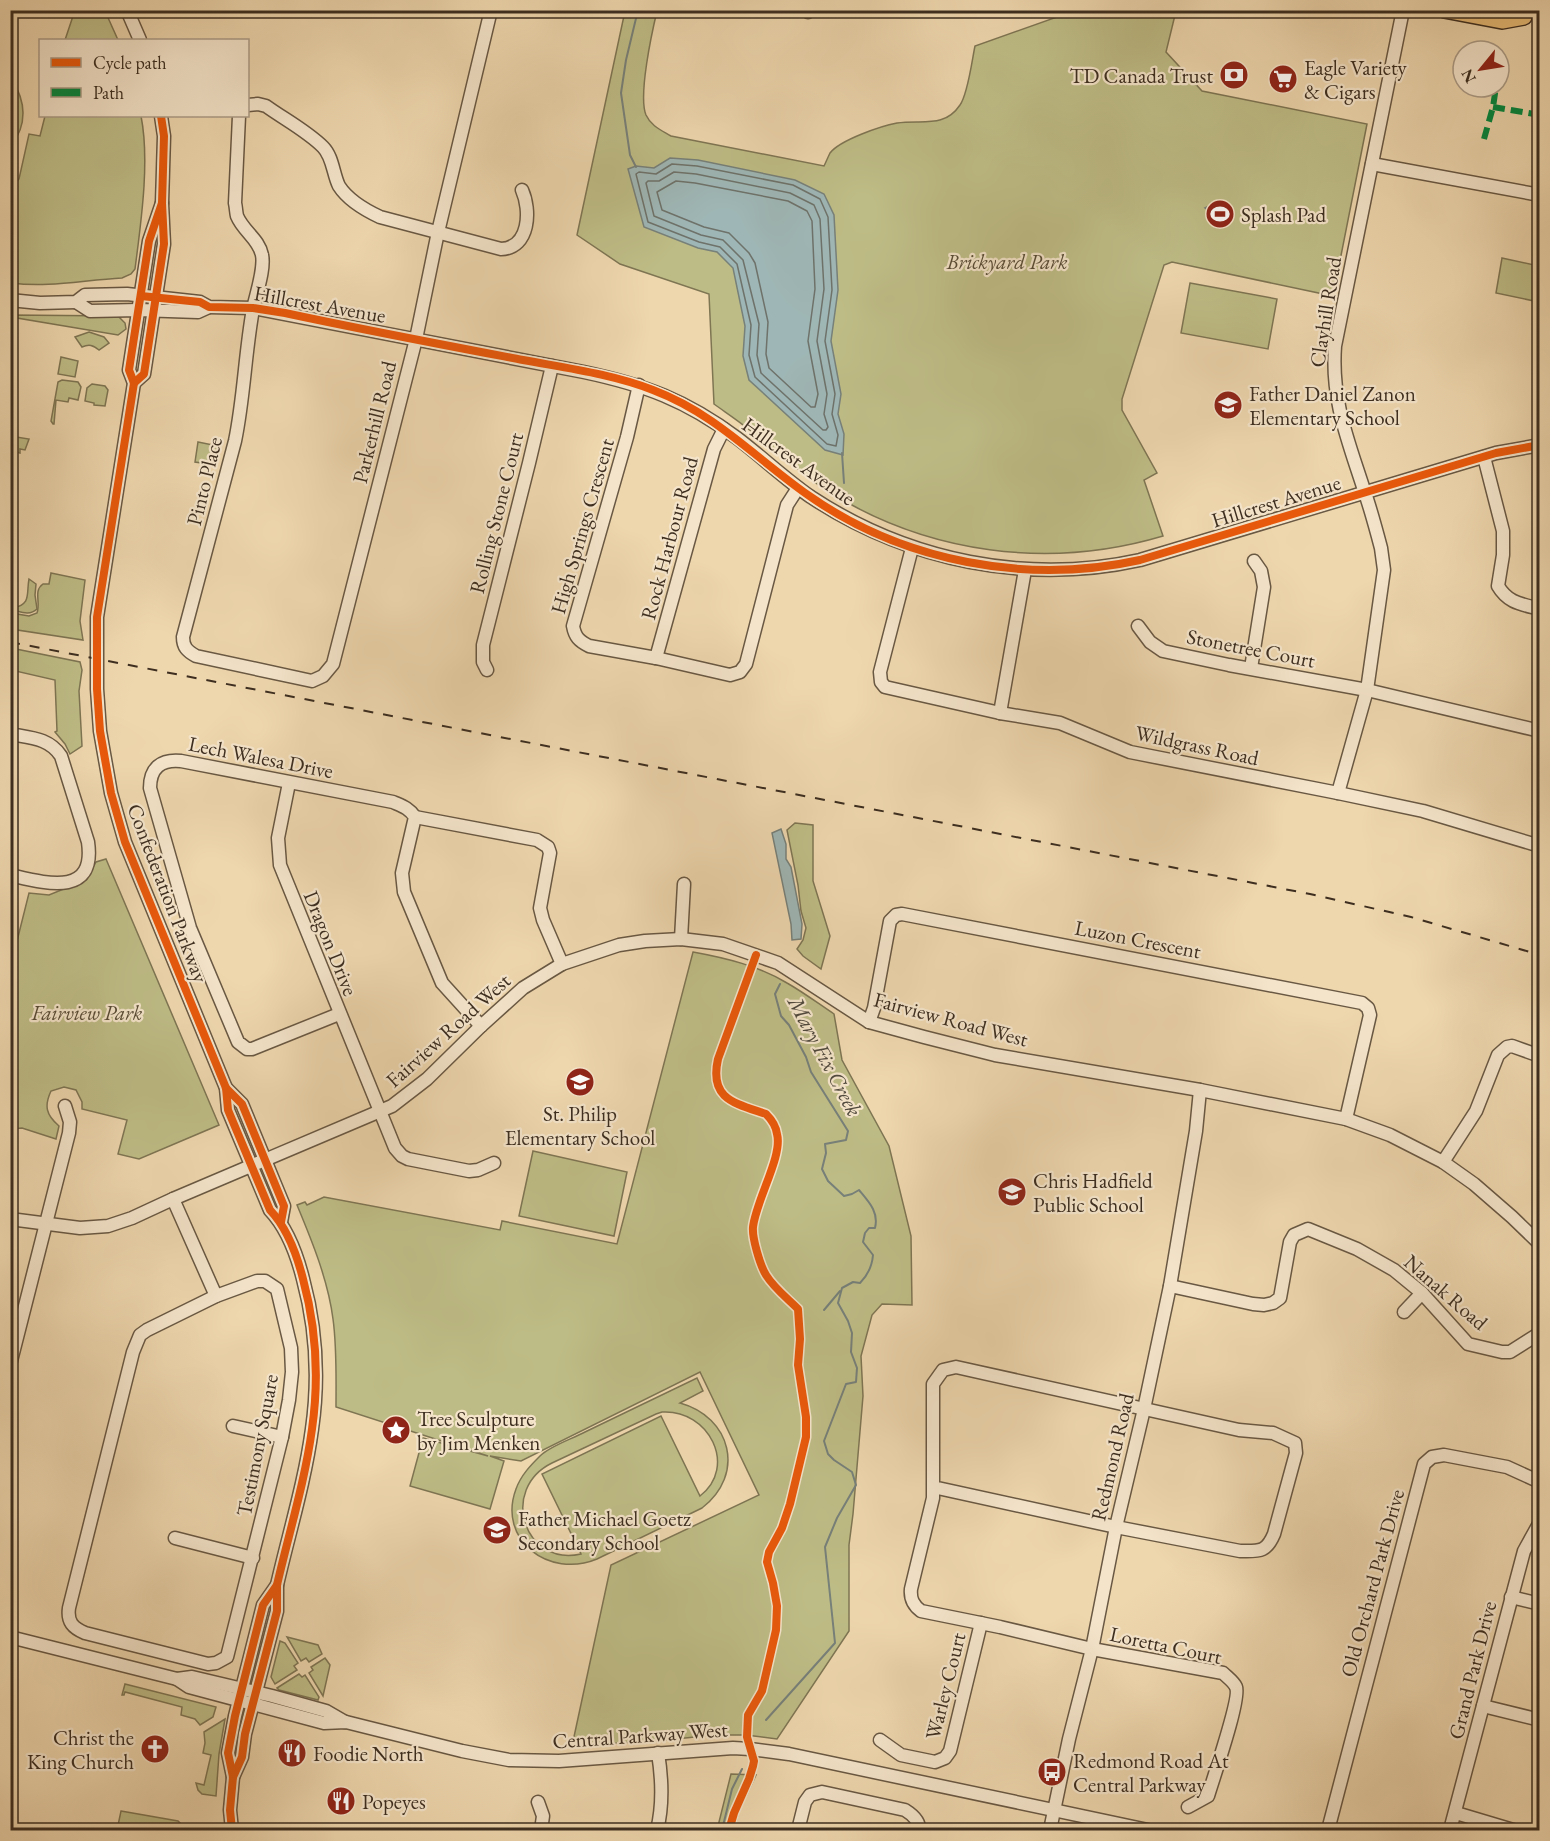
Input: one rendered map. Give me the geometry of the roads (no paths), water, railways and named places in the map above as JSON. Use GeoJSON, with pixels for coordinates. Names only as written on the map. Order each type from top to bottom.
{"type":"FeatureCollection","features":[{"type":"Feature","properties":{"kind":"main road"},"geometry":{"type":"LineString","coordinates":[[1444,10],[1502,21],[1526,16]]}},
{"type":"Feature","properties":{"kind":"street"},"geometry":{"type":"LineString","coordinates":[[127,10],[140,39]]}},
{"type":"Feature","properties":{"kind":"street","name":"Parkerhill Road"},"geometry":{"type":"LineString","coordinates":[[196,656],[312,681],[323,676],[333,664],[416,339],[438,232],[491,10]]}},
{"type":"Feature","properties":{"kind":"street","name":"Clayhill Road"},"geometry":{"type":"LineString","coordinates":[[1338,792],[1366,690],[1384,570],[1381,549],[1342,420],[1336,395],[1334,369],[1337,335],[1403,10]]}},
{"type":"Feature","properties":{"kind":"street"},"geometry":{"type":"LineString","coordinates":[[249,105],[266,106],[325,149],[339,185],[346,195],[365,210],[380,217],[501,249],[513,247],[525,231],[527,200],[522,190]]}},
{"type":"Feature","properties":{"kind":"street","name":"Confederation Parkway"},"geometry":{"type":"LineString","coordinates":[[134,383],[144,374],[164,244],[162,203],[164,136],[161,117]]}},
{"type":"Feature","properties":{"kind":"street","name":"Pinto Place"},"geometry":{"type":"LineString","coordinates":[[196,656],[183,645],[183,637],[235,441],[240,416],[245,360],[262,264],[259,246],[242,224],[237,215],[235,203],[239,117]]}},
{"type":"Feature","properties":{"kind":"street"},"geometry":{"type":"LineString","coordinates":[[1372,164],[1539,195]]}},
{"type":"Feature","properties":{"kind":"street","name":"Confederation Parkway"},"geometry":{"type":"LineString","coordinates":[[162,203],[149,241],[129,370],[134,383],[97,617],[97,689],[100,732],[111,793],[125,842],[226,1088],[228,1110],[251,1166],[270,1210],[281,1222],[299,1262],[309,1302],[316,1389],[312,1430],[278,1585],[277,1611],[245,1734],[242,1757],[233,1777]]}},
{"type":"Feature","properties":{"kind":"street","name":"Hillcrest Avenue"},"geometry":{"type":"LineString","coordinates":[[10,300],[40,303],[76,302],[85,296],[127,294],[200,302],[209,307]]}},
{"type":"Feature","properties":{"kind":"street","name":"Hillcrest Avenue"},"geometry":{"type":"LineString","coordinates":[[76,302],[90,311],[198,312],[209,307],[253,308],[639,385],[688,406],[724,429],[798,488],[862,527],[912,548],[969,562],[1025,570],[1082,569],[1140,560],[1496,453],[1539,445]]}},
{"type":"Feature","properties":{"kind":"street","name":"Rolling Stone Court"},"geometry":{"type":"LineString","coordinates":[[487,670],[483,662],[483,645],[552,366]]}},
{"type":"Feature","properties":{"kind":"street","name":"High Springs Crescent"},"geometry":{"type":"LineString","coordinates":[[639,385],[627,437],[573,626],[577,638],[589,646],[730,675],[740,672],[745,667],[785,511],[798,488]]}},
{"type":"Feature","properties":{"kind":"street","name":"Rock Harbour Road"},"geometry":{"type":"LineString","coordinates":[[656,658],[714,449],[724,429]]}},
{"type":"Feature","properties":{"kind":"street"},"geometry":{"type":"LineString","coordinates":[[1484,457],[1503,531],[1503,555],[1498,586],[1503,596],[1508,599],[1539,609]]}},
{"type":"Feature","properties":{"kind":"street","name":"Wildgrass Road"},"geometry":{"type":"LineString","coordinates":[[912,548],[880,672],[880,682],[885,687],[1000,713],[1060,723],[1130,752],[1338,792],[1423,811],[1539,846]]}},
{"type":"Feature","properties":{"kind":"street"},"geometry":{"type":"LineString","coordinates":[[1251,668],[1264,587],[1261,571],[1254,561]]}},
{"type":"Feature","properties":{"kind":"street"},"geometry":{"type":"LineString","coordinates":[[1000,713],[1025,570]]}},
{"type":"Feature","properties":{"kind":"street","name":"Stonetree Court"},"geometry":{"type":"LineString","coordinates":[[1138,626],[1150,642],[1163,651],[1366,690],[1539,731]]}},
{"type":"Feature","properties":{"kind":"street"},"geometry":{"type":"LineString","coordinates":[[10,734],[40,740],[55,748],[61,756],[88,842],[89,863],[84,873],[67,883],[45,884],[10,875]]}},
{"type":"Feature","properties":{"kind":"street","name":"Lech Walesa Drive"},"geometry":{"type":"LineString","coordinates":[[339,1014],[252,1049],[246,1049],[238,1042],[190,928],[153,799],[150,780],[152,773],[157,767],[173,760],[393,802],[405,807],[415,817]]}},
{"type":"Feature","properties":{"kind":"street","name":"Dragon Drive"},"geometry":{"type":"LineString","coordinates":[[289,783],[278,838],[279,865],[395,1148],[402,1156],[473,1171],[494,1163]]}},
{"type":"Feature","properties":{"kind":"street"},"geometry":{"type":"LineString","coordinates":[[481,1026],[442,983],[404,892],[402,873],[415,817],[537,840],[548,847],[550,854],[540,908],[562,964]]}},
{"type":"Feature","properties":{"kind":"street"},"geometry":{"type":"LineString","coordinates":[[681,939],[684,884]]}},
{"type":"Feature","properties":{"kind":"street","name":"Luzon Crescent"},"geometry":{"type":"LineString","coordinates":[[869,1022],[874,1008],[890,921],[896,915],[902,914],[1362,1003],[1368,1008],[1370,1015],[1346,1119]]}},
{"type":"Feature","properties":{"kind":"street","name":"Fairview Road West"},"geometry":{"type":"LineString","coordinates":[[10,1219],[80,1228],[108,1226],[132,1218],[392,1106],[427,1079],[524,988],[562,964],[619,945],[681,939],[723,944],[778,963],[869,1022],[995,1055],[1200,1090],[1346,1119],[1390,1135],[1443,1162],[1474,1184],[1539,1244]]}},
{"type":"Feature","properties":{"kind":"street"},"geometry":{"type":"LineString","coordinates":[[1443,1162],[1476,1111],[1498,1055],[1507,1047],[1512,1046],[1539,1056]]}},
{"type":"Feature","properties":{"kind":"street","name":"Confederation Parkway"},"geometry":{"type":"LineString","coordinates":[[226,1088],[242,1104],[284,1206],[281,1222]]}},
{"type":"Feature","properties":{"kind":"street","name":"Redmond Road"},"geometry":{"type":"LineString","coordinates":[[1050,1830],[1092,1649],[1116,1527],[1170,1286],[1196,1131],[1200,1090]]}},
{"type":"Feature","properties":{"kind":"street"},"geometry":{"type":"LineString","coordinates":[[10,1365],[69,1133],[70,1122],[65,1106]]}},
{"type":"Feature","properties":{"kind":"street"},"geometry":{"type":"LineString","coordinates":[[174,1199],[216,1296]]}},
{"type":"Feature","properties":{"kind":"street","name":"Nanak Road"},"geometry":{"type":"LineString","coordinates":[[1170,1286],[1253,1304],[1274,1303],[1280,1298],[1290,1242],[1294,1235],[1308,1229],[1366,1254],[1394,1270],[1422,1293],[1468,1344],[1510,1352],[1539,1333]]}},
{"type":"Feature","properties":{"kind":"street","name":"Testimony Square"},"geometry":{"type":"LineString","coordinates":[[257,1281],[265,1281],[277,1289],[291,1348],[292,1372],[282,1437],[227,1657],[216,1664],[208,1664],[85,1633],[75,1629],[68,1616],[135,1344],[140,1335],[147,1330],[216,1296],[257,1281]]}},
{"type":"Feature","properties":{"kind":"street"},"geometry":{"type":"LineString","coordinates":[[1404,1312],[1422,1293]]}},
{"type":"Feature","properties":{"kind":"street"},"geometry":{"type":"LineString","coordinates":[[933,1486],[1116,1527],[1240,1551],[1264,1549],[1274,1534],[1296,1453],[1295,1443],[1273,1433],[1239,1430],[956,1367],[943,1370],[937,1376],[933,1384],[933,1486],[933,1498],[910,1596],[914,1606],[921,1611],[1092,1649]]}},
{"type":"Feature","properties":{"kind":"street"},"geometry":{"type":"LineString","coordinates":[[233,1426],[282,1437]]}},
{"type":"Feature","properties":{"kind":"street","name":"Old Orchard Park Drive"},"geometry":{"type":"LineString","coordinates":[[1328,1830],[1424,1464],[1432,1457],[1444,1455],[1507,1467],[1539,1482]]}},
{"type":"Feature","properties":{"kind":"street","name":"Grand Park Drive"},"geometry":{"type":"LineString","coordinates":[[1450,1830],[1510,1597],[1524,1551],[1539,1522]]}},
{"type":"Feature","properties":{"kind":"street"},"geometry":{"type":"LineString","coordinates":[[175,1538],[253,1558]]}},
{"type":"Feature","properties":{"kind":"street","name":"Confederation Parkway"},"geometry":{"type":"LineString","coordinates":[[232,1830],[230,1810],[233,1777],[228,1753],[263,1605],[278,1585]]}},
{"type":"Feature","properties":{"kind":"street"},"geometry":{"type":"LineString","coordinates":[[1510,1597],[1539,1604]]}},
{"type":"Feature","properties":{"kind":"street","name":"Warley Court"},"geometry":{"type":"LineString","coordinates":[[880,1740],[901,1755],[935,1762],[945,1758],[950,1751],[981,1623]]}},
{"type":"Feature","properties":{"kind":"street","name":"Central Parkway West"},"geometry":{"type":"LineString","coordinates":[[10,1637],[177,1679],[192,1677],[324,1723],[346,1722],[462,1751],[509,1760],[559,1761],[733,1748],[769,1751],[1148,1830]]}},
{"type":"Feature","properties":{"kind":"street","name":"Loretta Court"},"geometry":{"type":"LineString","coordinates":[[1092,1649],[1223,1673],[1236,1686],[1237,1692],[1229,1728],[1209,1796],[1188,1807]]}},
{"type":"Feature","properties":{"kind":"street"},"geometry":{"type":"LineString","coordinates":[[1483,1706],[1539,1720]]}},
{"type":"Feature","properties":{"kind":"street"},"geometry":{"type":"LineString","coordinates":[[657,1830],[661,1771],[658,1753]]}},
{"type":"Feature","properties":{"kind":"street"},"geometry":{"type":"LineString","coordinates":[[798,1830],[810,1795],[822,1792],[905,1810],[914,1815],[919,1826],[918,1830]]}},
{"type":"Feature","properties":{"kind":"street"},"geometry":{"type":"LineString","coordinates":[[538,1802],[543,1816],[541,1830]]}},
{"type":"Feature","properties":{"kind":"street"},"geometry":{"type":"LineString","coordinates":[[1456,1813],[1513,1830]]}},
{"type":"Feature","properties":{"kind":"water"},"geometry":{"type":"Polygon","coordinates":[[[670,158],[698,160],[795,180],[824,194],[834,215],[838,290],[831,341],[841,394],[838,414],[844,434],[843,455],[825,450],[749,380],[743,356],[745,326],[733,268],[717,252],[698,248],[644,227],[628,169],[636,166],[654,168],[670,158]]]}},
{"type":"Feature","properties":{"kind":"water","name":"Splash Pad"},"geometry":{"type":"Polygon","coordinates":[[[1215,203],[1226,210],[1225,223],[1205,208],[1215,203]]]}},
{"type":"Feature","properties":{"kind":"water"},"geometry":{"type":"Polygon","coordinates":[[[781,829],[802,924],[801,939],[792,940],[791,924],[772,833],[781,829]]]}},
{"type":"Feature","properties":{"kind":"waterway","name":"Mary Fix Creek"},"geometry":{"type":"LineString","coordinates":[[636,167],[630,155],[621,93],[638,10]]}},
{"type":"Feature","properties":{"kind":"waterway","name":"Mary Fix Creek"},"geometry":{"type":"LineString","coordinates":[[842,453],[844,483]]}},
{"type":"Feature","properties":{"kind":"waterway","name":"Mary Fix Creek"},"geometry":{"type":"LineString","coordinates":[[766,1720],[835,1643],[825,1547],[837,1518],[856,1485],[852,1472],[828,1454],[824,1441],[846,1384],[856,1382],[857,1368],[851,1352],[852,1333],[838,1303],[842,1288],[853,1282],[860,1283],[869,1271],[873,1255],[863,1242],[865,1233],[869,1228],[875,1228],[876,1222],[872,1207],[859,1190],[844,1196],[828,1181],[822,1169],[826,1153],[825,1144],[846,1140],[848,1131],[811,1072],[806,1057],[789,1025],[781,1016],[775,994],[780,984]]}},
{"type":"Feature","properties":{"kind":"waterway"},"geometry":{"type":"LineString","coordinates":[[824,1310],[840,1291]]}},
{"type":"Feature","properties":{"kind":"waterway","name":"Mary Fix Creek"},"geometry":{"type":"LineString","coordinates":[[722,1830],[732,1789],[742,1769]]}},
{"type":"Feature","properties":{"kind":"railway"},"geometry":{"type":"LineString","coordinates":[[10,642],[1310,894],[1411,917],[1540,955]]}},
{"type":"Feature","properties":{"kind":"place","name":"TD Canada Trust"},"geometry":{"type":"Point","coordinates":[1234,75]}},
{"type":"Feature","properties":{"kind":"place","name":"Eagle Variety & Cigars"},"geometry":{"type":"Point","coordinates":[1283,79]}},
{"type":"Feature","properties":{"kind":"place","name":"Splash Pad"},"geometry":{"type":"Point","coordinates":[1220,214]}},
{"type":"Feature","properties":{"kind":"place","name":"Father Daniel Zanon Elementary School"},"geometry":{"type":"Point","coordinates":[1228,405]}},
{"type":"Feature","properties":{"kind":"place","name":"St. Philip Elementary School"},"geometry":{"type":"Point","coordinates":[580,1082]}},
{"type":"Feature","properties":{"kind":"place","name":"Chris Hadfield Public School"},"geometry":{"type":"Point","coordinates":[1012,1192]}},
{"type":"Feature","properties":{"kind":"place","name":"Tree Sculpture by Jim Menken"},"geometry":{"type":"Point","coordinates":[396,1430]}},
{"type":"Feature","properties":{"kind":"place","name":"Father Michael Goetz Secondary School"},"geometry":{"type":"Point","coordinates":[497,1530]}},
{"type":"Feature","properties":{"kind":"place","name":"Christ the King Church"},"geometry":{"type":"Point","coordinates":[155,1749]}},
{"type":"Feature","properties":{"kind":"place","name":"Foodie North"},"geometry":{"type":"Point","coordinates":[292,1753]}},
{"type":"Feature","properties":{"kind":"place","name":"Redmond Road At Central Parkway"},"geometry":{"type":"Point","coordinates":[1052,1772]}},
{"type":"Feature","properties":{"kind":"place","name":"Popeyes"},"geometry":{"type":"Point","coordinates":[341,1801]}},
{"type":"Feature","properties":{"kind":"park label","name":"Brickyard Park"},"geometry":{"type":"Point","coordinates":[1007,261]}},
{"type":"Feature","properties":{"kind":"park label","name":"Fairview Park"},"geometry":{"type":"Point","coordinates":[87,1012]}}]}
